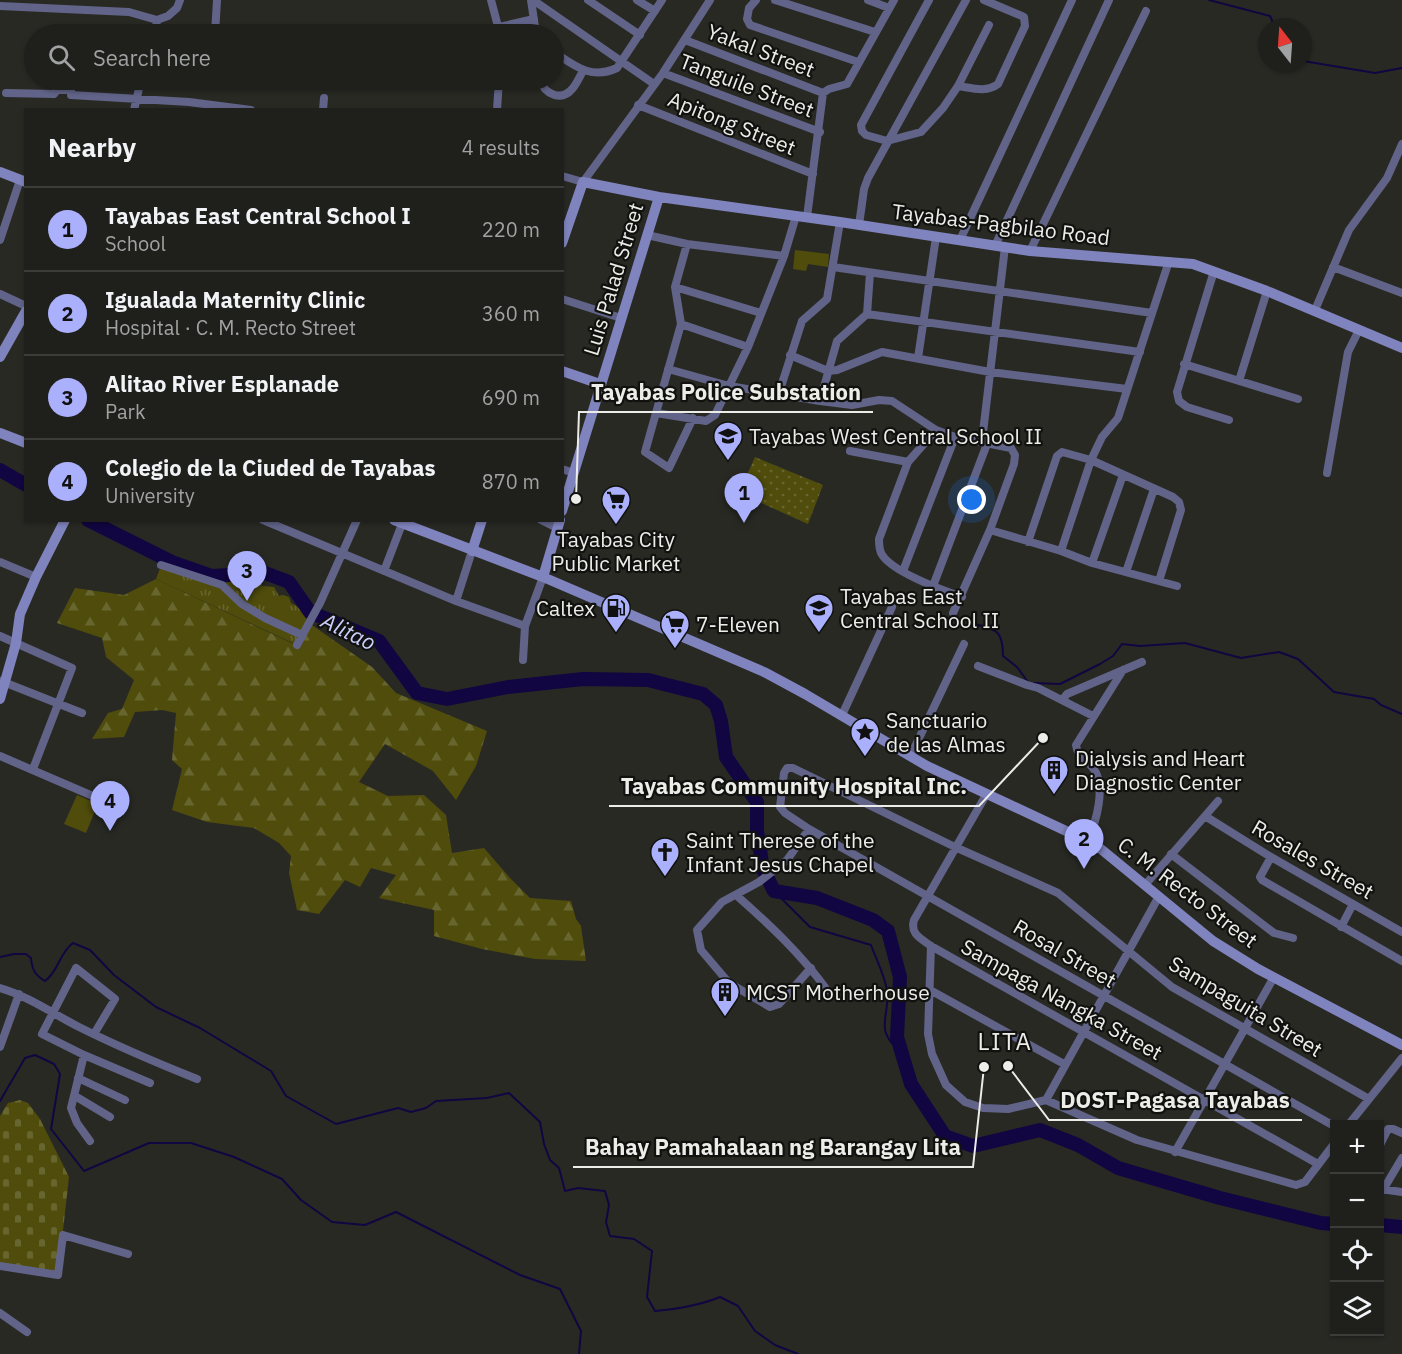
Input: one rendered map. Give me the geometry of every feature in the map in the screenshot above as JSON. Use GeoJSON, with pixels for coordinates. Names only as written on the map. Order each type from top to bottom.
{"type":"FeatureCollection","features":[{"type":"Feature","properties":{"kind":"main road"},"geometry":{"type":"LineString","coordinates":[[0,172],[23,181]]}},
{"type":"Feature","properties":{"kind":"main road","name":"Tayabas-Pagbilao Road"},"geometry":{"type":"LineString","coordinates":[[583,182],[659,197],[1000,247],[1193,264],[1315,310],[1402,348]]}},
{"type":"Feature","properties":{"kind":"main road"},"geometry":{"type":"LineString","coordinates":[[566,218],[583,182]]}},
{"type":"Feature","properties":{"kind":"main road","name":"Luis Palad Street"},"geometry":{"type":"LineString","coordinates":[[564,505],[659,197]]}},
{"type":"Feature","properties":{"kind":"main road"},"geometry":{"type":"LineString","coordinates":[[0,357],[24,313]]}},
{"type":"Feature","properties":{"kind":"main road"},"geometry":{"type":"LineString","coordinates":[[564,372],[600,384]]}},
{"type":"Feature","properties":{"kind":"main road"},"geometry":{"type":"LineString","coordinates":[[0,433],[24,442]]}},
{"type":"Feature","properties":{"kind":"main road","name":"C. M. Recto Street"},"geometry":{"type":"LineString","coordinates":[[398,522],[543,577],[764,672],[927,766],[1095,845],[1213,941],[1274,977],[1402,1045]]}},
{"type":"Feature","properties":{"kind":"main road"},"geometry":{"type":"LineString","coordinates":[[472,551],[481,522]]}},
{"type":"Feature","properties":{"kind":"main road"},"geometry":{"type":"LineString","coordinates":[[0,699],[20,614],[63,524]]}},
{"type":"Feature","properties":{"kind":"main road"},"geometry":{"type":"LineString","coordinates":[[543,577],[558,524]]}},
{"type":"Feature","properties":{"kind":"street"},"geometry":{"type":"LineString","coordinates":[[0,6],[129,12],[157,20],[168,16],[177,8],[180,0]]}},
{"type":"Feature","properties":{"kind":"street"},"geometry":{"type":"LineString","coordinates":[[216,24],[217,0]]}},
{"type":"Feature","properties":{"kind":"street"},"geometry":{"type":"LineString","coordinates":[[491,0],[498,24]]}},
{"type":"Feature","properties":{"kind":"street"},"geometry":{"type":"LineString","coordinates":[[532,0],[535,24]]}},
{"type":"Feature","properties":{"kind":"street"},"geometry":{"type":"LineString","coordinates":[[532,0],[654,84]]}},
{"type":"Feature","properties":{"kind":"street"},"geometry":{"type":"LineString","coordinates":[[588,0],[640,35]]}},
{"type":"Feature","properties":{"kind":"street"},"geometry":{"type":"LineString","coordinates":[[637,0],[655,11]]}},
{"type":"Feature","properties":{"kind":"street"},"geometry":{"type":"LineString","coordinates":[[564,59],[583,71],[611,70],[622,62],[662,0]]}},
{"type":"Feature","properties":{"kind":"street"},"geometry":{"type":"LineString","coordinates":[[564,177],[583,182],[663,73],[710,0]]}},
{"type":"Feature","properties":{"kind":"street"},"geometry":{"type":"LineString","coordinates":[[756,0],[749,8],[747,19],[750,25],[858,62]]}},
{"type":"Feature","properties":{"kind":"street"},"geometry":{"type":"LineString","coordinates":[[775,0],[875,32]]}},
{"type":"Feature","properties":{"kind":"street"},"geometry":{"type":"LineString","coordinates":[[656,412],[706,421],[715,415],[748,346],[802,217],[813,174],[820,132],[823,93],[847,84],[891,4],[868,0]]}},
{"type":"Feature","properties":{"kind":"street"},"geometry":{"type":"LineString","coordinates":[[929,0],[861,125],[866,135],[887,141],[921,132],[943,108],[958,86],[988,25]]}},
{"type":"Feature","properties":{"kind":"street"},"geometry":{"type":"LineString","coordinates":[[859,225],[864,189],[887,141],[966,0]]}},
{"type":"Feature","properties":{"kind":"street"},"geometry":{"type":"LineString","coordinates":[[958,86],[984,90],[998,84],[1024,26],[1024,17],[984,0]]}},
{"type":"Feature","properties":{"kind":"street"},"geometry":{"type":"LineString","coordinates":[[960,240],[1072,0]]}},
{"type":"Feature","properties":{"kind":"street"},"geometry":{"type":"LineString","coordinates":[[933,586],[985,442],[990,372],[1000,291],[1000,247],[1109,0]]}},
{"type":"Feature","properties":{"kind":"street"},"geometry":{"type":"LineString","coordinates":[[1030,251],[1146,11]]}},
{"type":"Feature","properties":{"kind":"street"},"geometry":{"type":"LineString","coordinates":[[520,24],[534,19]]}},
{"type":"Feature","properties":{"kind":"street"},"geometry":{"type":"LineString","coordinates":[[156,24],[157,20]]}},
{"type":"Feature","properties":{"kind":"street","name":"Yakal Street"},"geometry":{"type":"LineString","coordinates":[[685,40],[823,93]]}},
{"type":"Feature","properties":{"kind":"street"},"geometry":{"type":"LineString","coordinates":[[545,90],[560,96],[567,93],[573,88],[583,71]]}},
{"type":"Feature","properties":{"kind":"street","name":"Tanguile Street"},"geometry":{"type":"LineString","coordinates":[[663,73],[820,132]]}},
{"type":"Feature","properties":{"kind":"street"},"geometry":{"type":"LineString","coordinates":[[6,93],[54,94],[57,90],[70,90],[70,95],[189,102],[236,108]]}},
{"type":"Feature","properties":{"kind":"street"},"geometry":{"type":"LineString","coordinates":[[135,108],[139,90]]}},
{"type":"Feature","properties":{"kind":"street"},"geometry":{"type":"LineString","coordinates":[[496,108],[498,90]]}},
{"type":"Feature","properties":{"kind":"street"},"geometry":{"type":"LineString","coordinates":[[323,108],[324,98]]}},
{"type":"Feature","properties":{"kind":"street","name":"Apitong Street"},"geometry":{"type":"LineString","coordinates":[[638,105],[813,174]]}},
{"type":"Feature","properties":{"kind":"street"},"geometry":{"type":"LineString","coordinates":[[1315,310],[1349,230],[1388,178],[1402,144]]}},
{"type":"Feature","properties":{"kind":"street"},"geometry":{"type":"LineString","coordinates":[[0,240],[23,181]]}},
{"type":"Feature","properties":{"kind":"street"},"geometry":{"type":"LineString","coordinates":[[779,393],[802,321],[827,299],[840,222]]}},
{"type":"Feature","properties":{"kind":"street"},"geometry":{"type":"LineString","coordinates":[[647,236],[687,244],[784,256]]}},
{"type":"Feature","properties":{"kind":"street"},"geometry":{"type":"LineString","coordinates":[[918,358],[936,237]]}},
{"type":"Feature","properties":{"kind":"street"},"geometry":{"type":"LineString","coordinates":[[687,244],[675,287],[681,324],[645,452],[667,468],[671,466],[693,418]]}},
{"type":"Feature","properties":{"kind":"street"},"geometry":{"type":"LineString","coordinates":[[1061,551],[1091,460],[1102,437],[1118,418],[1169,261]]}},
{"type":"Feature","properties":{"kind":"street"},"geometry":{"type":"LineString","coordinates":[[833,267],[1152,313]]}},
{"type":"Feature","properties":{"kind":"street"},"geometry":{"type":"LineString","coordinates":[[1334,267],[1402,293]]}},
{"type":"Feature","properties":{"kind":"street"},"geometry":{"type":"LineString","coordinates":[[1214,271],[1177,392],[1179,401],[1187,407],[1229,420]]}},
{"type":"Feature","properties":{"kind":"street"},"geometry":{"type":"LineString","coordinates":[[820,401],[837,340],[867,314],[870,273]]}},
{"type":"Feature","properties":{"kind":"street"},"geometry":{"type":"LineString","coordinates":[[675,287],[761,313]]}},
{"type":"Feature","properties":{"kind":"street"},"geometry":{"type":"LineString","coordinates":[[1239,381],[1267,291]]}},
{"type":"Feature","properties":{"kind":"street"},"geometry":{"type":"LineString","coordinates":[[0,294],[24,308]]}},
{"type":"Feature","properties":{"kind":"street"},"geometry":{"type":"LineString","coordinates":[[564,299],[621,318]]}},
{"type":"Feature","properties":{"kind":"street"},"geometry":{"type":"LineString","coordinates":[[867,314],[1140,352]]}},
{"type":"Feature","properties":{"kind":"street"},"geometry":{"type":"LineString","coordinates":[[681,324],[748,346]]}},
{"type":"Feature","properties":{"kind":"street"},"geometry":{"type":"LineString","coordinates":[[1327,473],[1348,352],[1359,330]]}},
{"type":"Feature","properties":{"kind":"street"},"geometry":{"type":"LineString","coordinates":[[790,355],[828,371],[837,370],[882,352],[990,372],[1127,389]]}},
{"type":"Feature","properties":{"kind":"street"},"geometry":{"type":"LineString","coordinates":[[1184,364],[1298,399]]}},
{"type":"Feature","properties":{"kind":"street"},"geometry":{"type":"LineString","coordinates":[[668,369],[729,386],[820,401],[852,405],[879,400],[892,401],[936,430],[955,437],[1011,448],[1015,455],[990,530],[953,613]]}},
{"type":"Feature","properties":{"kind":"street"},"geometry":{"type":"LineString","coordinates":[[936,430],[908,462],[879,538],[880,551],[885,560],[903,572],[962,597]]}},
{"type":"Feature","properties":{"kind":"street"},"geometry":{"type":"LineString","coordinates":[[903,572],[955,437]]}},
{"type":"Feature","properties":{"kind":"street"},"geometry":{"type":"LineString","coordinates":[[850,451],[908,462]]}},
{"type":"Feature","properties":{"kind":"street"},"geometry":{"type":"LineString","coordinates":[[1028,542],[1056,456],[1062,452],[1091,460],[1173,497],[1179,502],[1181,510],[1159,581]]}},
{"type":"Feature","properties":{"kind":"street"},"geometry":{"type":"LineString","coordinates":[[564,470],[574,473]]}},
{"type":"Feature","properties":{"kind":"street"},"geometry":{"type":"LineString","coordinates":[[1092,563],[1123,475]]}},
{"type":"Feature","properties":{"kind":"street"},"geometry":{"type":"LineString","coordinates":[[1126,572],[1154,489]]}},
{"type":"Feature","properties":{"kind":"street"},"geometry":{"type":"LineString","coordinates":[[297,645],[320,603],[356,522]]}},
{"type":"Feature","properties":{"kind":"street"},"geometry":{"type":"LineString","coordinates":[[384,571],[398,522]]}},
{"type":"Feature","properties":{"kind":"street"},"geometry":{"type":"LineString","coordinates":[[283,524],[343,555],[525,626]]}},
{"type":"Feature","properties":{"kind":"street"},"geometry":{"type":"LineString","coordinates":[[990,530],[1061,551],[1092,563],[1177,586]]}},
{"type":"Feature","properties":{"kind":"street"},"geometry":{"type":"LineString","coordinates":[[456,601],[472,551]]}},
{"type":"Feature","properties":{"kind":"street"},"geometry":{"type":"LineString","coordinates":[[0,562],[36,577]]}},
{"type":"Feature","properties":{"kind":"street"},"geometry":{"type":"LineString","coordinates":[[161,565],[222,585],[242,604],[265,618],[302,635]]}},
{"type":"Feature","properties":{"kind":"street"},"geometry":{"type":"LineString","coordinates":[[522,660],[525,626],[543,577]]}},
{"type":"Feature","properties":{"kind":"street"},"geometry":{"type":"LineString","coordinates":[[842,716],[892,607]]}},
{"type":"Feature","properties":{"kind":"street"},"geometry":{"type":"LineString","coordinates":[[0,636],[72,668],[33,769]]}},
{"type":"Feature","properties":{"kind":"street"},"geometry":{"type":"LineString","coordinates":[[911,755],[964,644]]}},
{"type":"Feature","properties":{"kind":"street"},"geometry":{"type":"LineString","coordinates":[[1063,699],[1067,694],[1142,662]]}},
{"type":"Feature","properties":{"kind":"street"},"geometry":{"type":"LineString","coordinates":[[978,666],[1038,688],[1093,716]]}},
{"type":"Feature","properties":{"kind":"street"},"geometry":{"type":"LineString","coordinates":[[1087,842],[1092,831],[1099,782],[1094,769],[1077,752],[1076,745],[1123,670]]}},
{"type":"Feature","properties":{"kind":"street"},"geometry":{"type":"LineString","coordinates":[[3,681],[82,713]]}},
{"type":"Feature","properties":{"kind":"street"},"geometry":{"type":"LineString","coordinates":[[0,756],[109,803]]}},
{"type":"Feature","properties":{"kind":"street","name":"Sampaguita Street"},"geometry":{"type":"LineString","coordinates":[[780,807],[784,773],[787,768],[793,768],[955,847],[1058,893],[1172,987],[1369,1099]]}},
{"type":"Feature","properties":{"kind":"street"},"geometry":{"type":"LineString","coordinates":[[929,895],[986,795]]}},
{"type":"Feature","properties":{"kind":"street"},"geometry":{"type":"LineString","coordinates":[[1145,885],[1218,801]]}},
{"type":"Feature","properties":{"kind":"street","name":"Rosal Street"},"geometry":{"type":"LineString","coordinates":[[780,807],[784,813],[809,830],[929,895],[1330,1123]]}},
{"type":"Feature","properties":{"kind":"street","name":"Rosales Street"},"geometry":{"type":"LineString","coordinates":[[1205,816],[1271,857],[1402,932]]}},
{"type":"Feature","properties":{"kind":"street"},"geometry":{"type":"LineString","coordinates":[[809,830],[787,860],[759,882],[723,902],[697,930],[701,950],[729,983],[770,1007],[774,1007],[811,968]]}},
{"type":"Feature","properties":{"kind":"street"},"geometry":{"type":"LineString","coordinates":[[1171,854],[1274,933],[1293,938]]}},
{"type":"Feature","properties":{"kind":"street"},"geometry":{"type":"LineString","coordinates":[[1271,857],[1260,877],[1262,880],[1402,961]]}},
{"type":"Feature","properties":{"kind":"street"},"geometry":{"type":"LineString","coordinates":[[736,895],[783,937],[827,990]]}},
{"type":"Feature","properties":{"kind":"street","name":"Sampaga Nangka Street"},"geometry":{"type":"LineString","coordinates":[[929,895],[914,920],[912,928],[915,935],[1318,1164]]}},
{"type":"Feature","properties":{"kind":"street"},"geometry":{"type":"LineString","coordinates":[[1046,1100],[1158,898]]}},
{"type":"Feature","properties":{"kind":"street"},"geometry":{"type":"LineString","coordinates":[[1341,927],[1353,904]]}},
{"type":"Feature","properties":{"kind":"street"},"geometry":{"type":"LineString","coordinates":[[931,946],[928,1034],[932,1054],[946,1085],[965,1102],[983,1108],[1008,1109],[1046,1100],[1137,1140],[1296,1185],[1305,1182],[1330,1150]]}},
{"type":"Feature","properties":{"kind":"street"},"geometry":{"type":"LineString","coordinates":[[94,1034],[115,999],[76,968],[42,1034],[150,1083]]}},
{"type":"Feature","properties":{"kind":"street"},"geometry":{"type":"LineString","coordinates":[[1175,1152],[1274,977]]}},
{"type":"Feature","properties":{"kind":"street"},"geometry":{"type":"LineString","coordinates":[[0,988],[19,994],[52,1013],[138,1055],[197,1079]]}},
{"type":"Feature","properties":{"kind":"street"},"geometry":{"type":"LineString","coordinates":[[930,990],[1064,1064]]}},
{"type":"Feature","properties":{"kind":"street"},"geometry":{"type":"LineString","coordinates":[[0,1047],[19,994]]}},
{"type":"Feature","properties":{"kind":"street"},"geometry":{"type":"LineString","coordinates":[[84,1055],[71,1108],[90,1141]]}},
{"type":"Feature","properties":{"kind":"street"},"geometry":{"type":"LineString","coordinates":[[1353,1120],[1402,1058]]}},
{"type":"Feature","properties":{"kind":"street"},"geometry":{"type":"LineString","coordinates":[[78,1078],[125,1100]]}},
{"type":"Feature","properties":{"kind":"street"},"geometry":{"type":"LineString","coordinates":[[75,1096],[110,1117]]}},
{"type":"Feature","properties":{"kind":"street"},"geometry":{"type":"LineString","coordinates":[[1384,1137],[1388,1129],[1402,1133]]}},
{"type":"Feature","properties":{"kind":"street"},"geometry":{"type":"LineString","coordinates":[[1384,1185],[1402,1158]]}},
{"type":"Feature","properties":{"kind":"street"},"geometry":{"type":"LineString","coordinates":[[1384,1190],[1402,1192]]}},
{"type":"Feature","properties":{"kind":"street"},"geometry":{"type":"LineString","coordinates":[[0,1266],[58,1275],[63,1235],[128,1254]]}},
{"type":"Feature","properties":{"kind":"street"},"geometry":{"type":"LineString","coordinates":[[0,1312],[27,1332]]}},
{"type":"Feature","properties":{"kind":"green space"},"geometry":{"type":"Polygon","coordinates":[[[795,250],[829,254],[828,267],[808,264],[806,271],[793,269],[795,250]]]}},
{"type":"Feature","properties":{"kind":"green space"},"geometry":{"type":"Polygon","coordinates":[[[755,457],[823,485],[808,524],[739,493],[755,457]]]}},
{"type":"Feature","properties":{"kind":"green space"},"geometry":{"type":"Polygon","coordinates":[[[164,558],[212,576],[238,574],[250,579],[257,577],[262,586],[274,587],[279,596],[289,597],[291,603],[298,607],[309,623],[297,645],[156,579],[164,558]]]}},
{"type":"Feature","properties":{"kind":"green space"},"geometry":{"type":"Polygon","coordinates":[[[156,579],[296,645],[309,623],[372,667],[396,693],[487,731],[476,766],[456,800],[433,771],[385,744],[359,782],[388,796],[424,795],[446,815],[452,853],[484,848],[530,898],[571,901],[576,919],[581,926],[586,961],[535,959],[482,949],[434,936],[434,910],[379,898],[396,875],[371,868],[360,887],[345,880],[319,914],[297,910],[289,873],[291,856],[279,843],[254,828],[207,822],[172,810],[182,769],[172,760],[176,713],[162,710],[135,712],[124,737],[92,739],[108,713],[122,709],[134,680],[106,657],[102,638],[57,623],[75,588],[124,595],[156,579]]]}},
{"type":"Feature","properties":{"kind":"green space"},"geometry":{"type":"Polygon","coordinates":[[[77,795],[98,804],[86,833],[64,824],[77,795]]]}},
{"type":"Feature","properties":{"kind":"green space"},"geometry":{"type":"Polygon","coordinates":[[[20,1100],[28,1103],[40,1119],[69,1177],[58,1275],[0,1267],[0,1116],[8,1103],[20,1100]]]}},
{"type":"Feature","properties":{"kind":"waterway"},"geometry":{"type":"LineString","coordinates":[[1209,0],[1271,18]]}},
{"type":"Feature","properties":{"kind":"waterway"},"geometry":{"type":"LineString","coordinates":[[1312,62],[1375,73],[1402,68]]}},
{"type":"Feature","properties":{"kind":"waterway","name":"Alitao"},"geometry":{"type":"LineString","coordinates":[[0,470],[24,484]]}},
{"type":"Feature","properties":{"kind":"waterway"},"geometry":{"type":"LineString","coordinates":[[92,522],[172,562],[212,576],[265,573],[289,582],[310,612],[379,641],[417,693],[447,699],[508,687],[583,679],[648,680],[703,694],[716,705],[721,721],[726,757],[757,802],[757,831],[763,869],[774,891],[817,898],[873,920],[888,931],[900,977],[897,1037],[911,1084],[945,1136],[973,1146],[1040,1130],[1078,1145],[1118,1168],[1220,1198],[1330,1224]]}},
{"type":"Feature","properties":{"kind":"waterway"},"geometry":{"type":"LineString","coordinates":[[971,623],[992,629],[999,635],[1003,656],[1017,667],[1028,682]]}},
{"type":"Feature","properties":{"kind":"waterway"},"geometry":{"type":"LineString","coordinates":[[1034,683],[1060,684],[1113,656],[1122,644],[1140,646],[1185,643],[1241,658],[1279,652],[1298,659],[1334,692],[1374,699],[1381,705],[1402,714]]}},
{"type":"Feature","properties":{"kind":"waterway"},"geometry":{"type":"LineString","coordinates":[[774,891],[810,927],[871,945],[887,991],[885,1030],[892,1044],[901,1052]]}},
{"type":"Feature","properties":{"kind":"waterway"},"geometry":{"type":"LineString","coordinates":[[0,957],[26,954],[31,958],[35,972],[45,981],[73,943],[90,950],[114,975],[156,1007],[200,1028],[271,1071],[286,1096],[336,1124],[398,1108],[411,1112],[426,1108],[436,1101],[487,1098],[509,1093],[540,1122],[544,1144],[550,1160],[559,1168],[565,1191],[578,1188],[605,1191],[609,1205],[606,1222],[610,1236],[634,1239],[652,1251],[647,1297],[655,1311],[688,1307],[720,1297],[738,1306],[755,1331],[775,1345],[798,1354]]}},
{"type":"Feature","properties":{"kind":"waterway"},"geometry":{"type":"LineString","coordinates":[[0,1101],[25,1058],[35,1055],[54,1064],[60,1074],[51,1129],[84,1171],[149,1143],[191,1143],[234,1157],[282,1179],[301,1200],[332,1222],[365,1225],[396,1212],[520,1275],[560,1289],[581,1331],[579,1354]]}},
{"type":"Feature","properties":{"kind":"waterway"},"geometry":{"type":"LineString","coordinates":[[1384,1225],[1402,1227]]}},
{"type":"Feature","properties":{"kind":"place","name":"Tayabas West Central School II"},"geometry":{"type":"Point","coordinates":[728,462]}},
{"type":"Feature","properties":{"kind":"place","name":"Tayabas Police Substation"},"geometry":{"type":"Point","coordinates":[576,499]}},
{"type":"Feature","properties":{"kind":"place","name":"Tayabas East Central School I"},"geometry":{"type":"Point","coordinates":[744,523]}},
{"type":"Feature","properties":{"kind":"place","name":"Tayabas City Public Market"},"geometry":{"type":"Point","coordinates":[616,526]}},
{"type":"Feature","properties":{"kind":"place","name":"Alitao River Esplanade"},"geometry":{"type":"Point","coordinates":[247,601]}},
{"type":"Feature","properties":{"kind":"place","name":"Caltex"},"geometry":{"type":"Point","coordinates":[616,634]}},
{"type":"Feature","properties":{"kind":"place","name":"Tayabas East Central School II"},"geometry":{"type":"Point","coordinates":[819,634]}},
{"type":"Feature","properties":{"kind":"place","name":"7-Eleven"},"geometry":{"type":"Point","coordinates":[675,650]}},
{"type":"Feature","properties":{"kind":"place","name":"Tayabas Community Hospital Inc."},"geometry":{"type":"Point","coordinates":[1043,738]}},
{"type":"Feature","properties":{"kind":"place","name":"Sanctuario de las Almas"},"geometry":{"type":"Point","coordinates":[865,758]}},
{"type":"Feature","properties":{"kind":"place","name":"Dialysis and Heart Diagnostic Center"},"geometry":{"type":"Point","coordinates":[1054,796]}},
{"type":"Feature","properties":{"kind":"place","name":"Colegio de la Ciuded de Tayabas"},"geometry":{"type":"Point","coordinates":[110,831]}},
{"type":"Feature","properties":{"kind":"place","name":"Igualada Maternity Clinic"},"geometry":{"type":"Point","coordinates":[1084,869]}},
{"type":"Feature","properties":{"kind":"place","name":"Saint Therese of the Infant Jesus Chapel"},"geometry":{"type":"Point","coordinates":[665,878]}},
{"type":"Feature","properties":{"kind":"place","name":"MCST Motherhouse"},"geometry":{"type":"Point","coordinates":[725,1018]}},
{"type":"Feature","properties":{"kind":"place","name":"DOST-Pagasa Tayabas"},"geometry":{"type":"Point","coordinates":[1008,1066]}},
{"type":"Feature","properties":{"kind":"place","name":"Bahay Pamahalaan ng Barangay Lita"},"geometry":{"type":"Point","coordinates":[984,1067]}},
{"type":"Feature","properties":{"kind":"district","name":"LITA"},"geometry":{"type":"Point","coordinates":[1005,1041]}}]}
